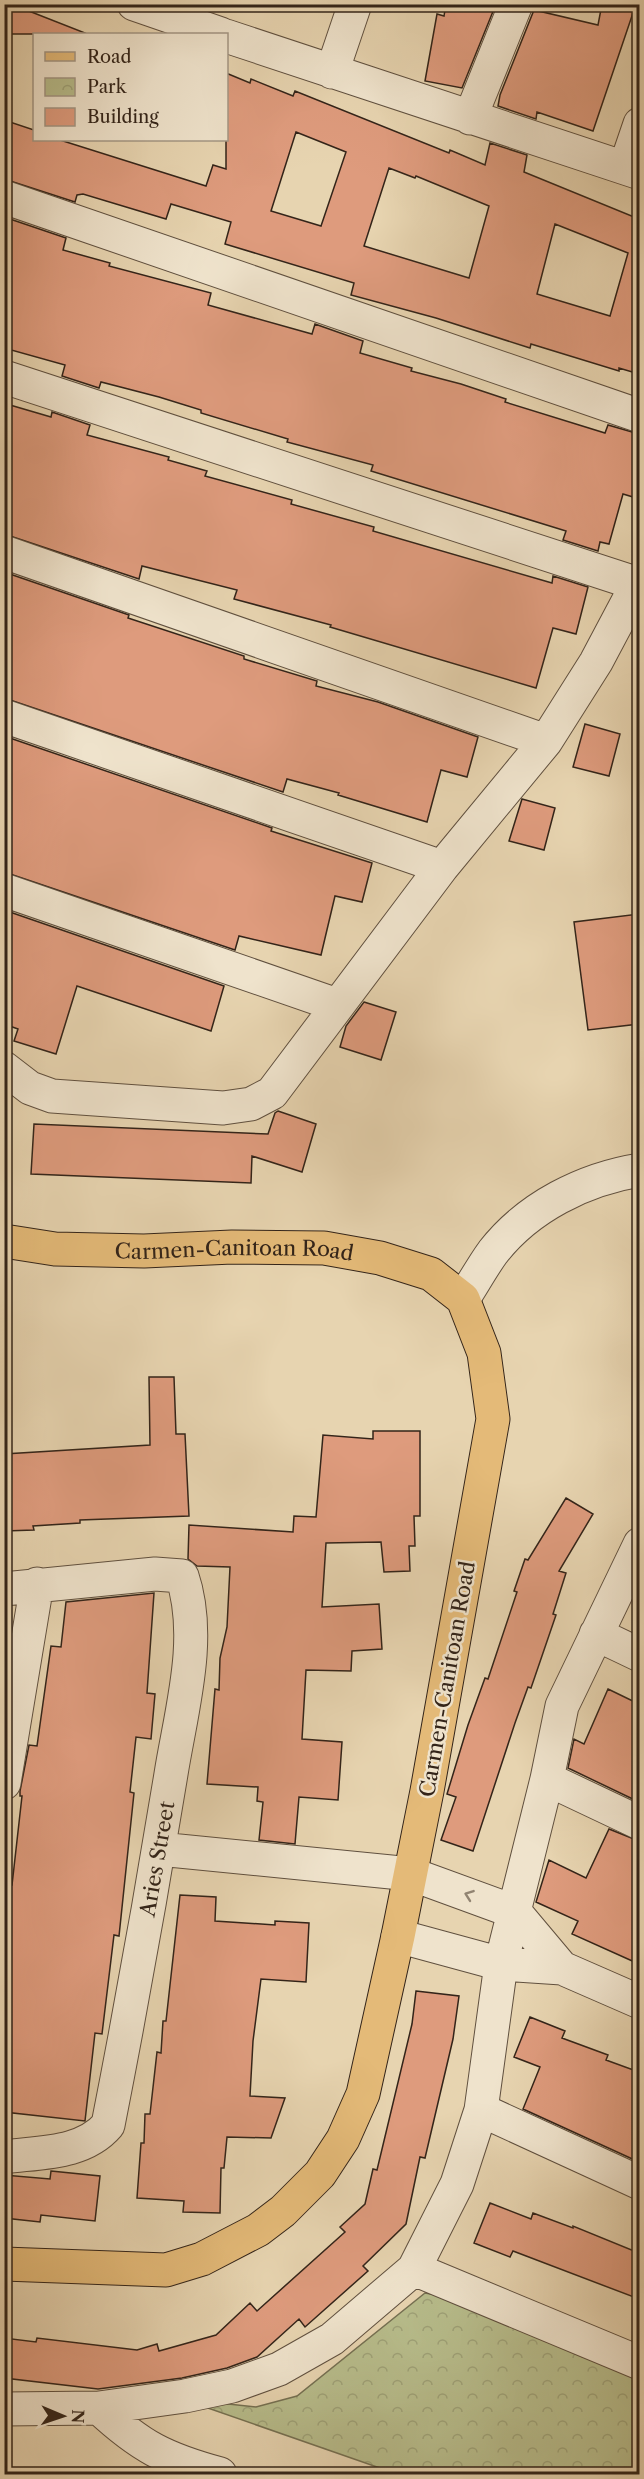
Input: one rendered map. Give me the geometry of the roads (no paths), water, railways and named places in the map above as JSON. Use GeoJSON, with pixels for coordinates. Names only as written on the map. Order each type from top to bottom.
{"type":"FeatureCollection","features":[{"type":"Feature","properties":{"kind":"main road","name":"Carmen-Canitoan Road"},"geometry":{"type":"LineString","coordinates":[[4,1241],[55,1249],[144,1251],[232,1247],[324,1248],[380,1258],[431,1274],[463,1299],[484,1353],[493,1419],[411,1874],[363,2094],[343,2139],[320,2174],[283,2211],[258,2230],[227,2248],[166,2270],[4,2264]]}},
{"type":"Feature","properties":{"kind":"street"},"geometry":{"type":"LineString","coordinates":[[134,4],[206,21]]}},
{"type":"Feature","properties":{"kind":"street"},"geometry":{"type":"LineString","coordinates":[[332,72],[355,4]]}},
{"type":"Feature","properties":{"kind":"street"},"geometry":{"type":"LineString","coordinates":[[470,118],[516,4]]}},
{"type":"Feature","properties":{"kind":"street"},"geometry":{"type":"LineString","coordinates":[[228,37],[632,171],[639,124]]}},
{"type":"Feature","properties":{"kind":"street"},"geometry":{"type":"LineString","coordinates":[[4,197],[639,416]]}},
{"type":"Feature","properties":{"kind":"street"},"geometry":{"type":"LineString","coordinates":[[4,377],[639,582],[596,662],[546,741],[441,867],[272,1093],[251,1104],[223,1108],[52,1096],[30,1088],[4,1068]]}},
{"type":"Feature","properties":{"kind":"street"},"geometry":{"type":"LineString","coordinates":[[4,552],[546,741]]}},
{"type":"Feature","properties":{"kind":"street"},"geometry":{"type":"LineString","coordinates":[[4,716],[441,867]]}},
{"type":"Feature","properties":{"kind":"street"},"geometry":{"type":"LineString","coordinates":[[4,890],[337,1005]]}},
{"type":"Feature","properties":{"kind":"street"},"geometry":{"type":"LineString","coordinates":[[463,1299],[493,1252],[523,1220],[604,1176],[639,1170]]}},
{"type":"Feature","properties":{"kind":"street"},"geometry":{"type":"LineString","coordinates":[[4,2409],[99,2408],[195,2394],[232,2386],[279,2370],[332,2339],[414,2269],[456,2184],[481,2110],[501,1964],[548,1779],[562,1706],[639,1544]]}},
{"type":"Feature","properties":{"kind":"street","name":"Aries Street"},"geometry":{"type":"LineString","coordinates":[[4,2157],[72,2149],[98,2138],[108,2125],[159,1849],[189,1659],[189,1596],[182,1576],[155,1574],[37,1584]]}},
{"type":"Feature","properties":{"kind":"street"},"geometry":{"type":"LineString","coordinates":[[4,1589],[37,1584],[4,1783]]}},
{"type":"Feature","properties":{"kind":"street"},"geometry":{"type":"LineString","coordinates":[[596,1634],[639,1655]]}},
{"type":"Feature","properties":{"kind":"street"},"geometry":{"type":"LineString","coordinates":[[548,1779],[639,1823]]}},
{"type":"Feature","properties":{"kind":"street"},"geometry":{"type":"LineString","coordinates":[[159,1849],[411,1874],[515,1912],[562,1968]]}},
{"type":"Feature","properties":{"kind":"street"},"geometry":{"type":"LineString","coordinates":[[398,1936],[501,1964],[562,1968],[639,2002]]}},
{"type":"Feature","properties":{"kind":"street"},"geometry":{"type":"LineString","coordinates":[[481,2110],[639,2183]]}},
{"type":"Feature","properties":{"kind":"street"},"geometry":{"type":"LineString","coordinates":[[414,2269],[639,2363]]}},
{"type":"Feature","properties":{"kind":"street"},"geometry":{"type":"LineString","coordinates":[[99,2408],[132,2438],[178,2463],[220,2475]]}}]}
